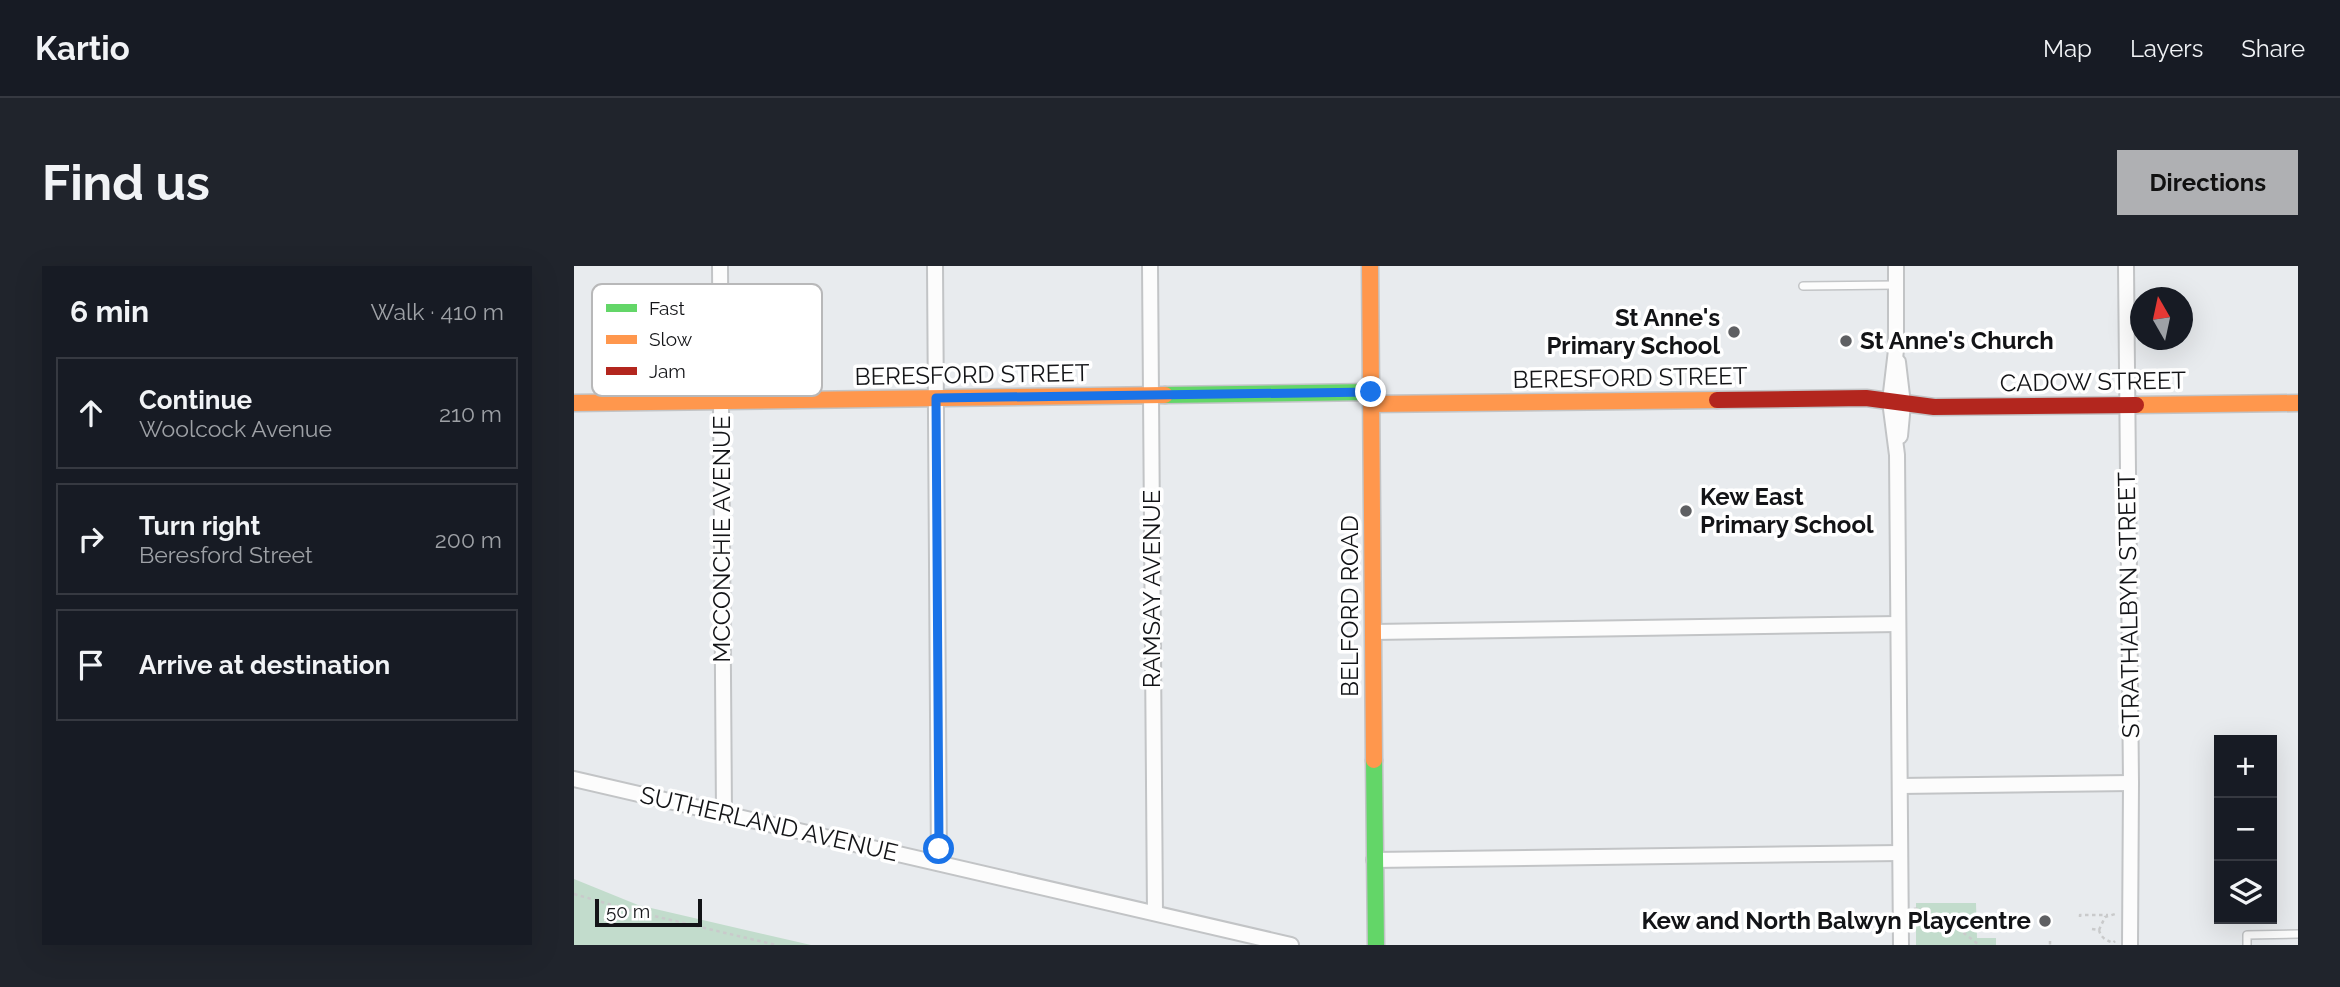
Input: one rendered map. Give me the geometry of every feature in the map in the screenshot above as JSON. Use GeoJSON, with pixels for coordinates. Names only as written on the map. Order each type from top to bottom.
{"type":"FeatureCollection","features":[{"type":"Feature","properties":{"kind":"street","name":"MCCONCHIE AVENUE"},"geometry":{"type":"LineString","coordinates":[[720,266],[720,284]]}},
{"type":"Feature","properties":{"kind":"street"},"geometry":{"type":"LineString","coordinates":[[935,266],[939,863]]}},
{"type":"Feature","properties":{"kind":"street","name":"RAMSAY AVENUE"},"geometry":{"type":"LineString","coordinates":[[1150,266],[1155,913]]}},
{"type":"Feature","properties":{"kind":"street","name":"BELFORD ROAD"},"geometry":{"type":"LineString","coordinates":[[1370,266],[1376,945]]}},
{"type":"Feature","properties":{"kind":"street"},"geometry":{"type":"LineString","coordinates":[[1896,266],[1901,945]]}},
{"type":"Feature","properties":{"kind":"street","name":"STRATHALBYN STREET"},"geometry":{"type":"LineString","coordinates":[[2126,266],[2130,945]]}},
{"type":"Feature","properties":{"kind":"street","name":"BERESFORD STREET"},"geometry":{"type":"LineString","coordinates":[[574,403],[1151,395],[1880,398],[1896,402]]}},
{"type":"Feature","properties":{"kind":"street","name":"MCCONCHIE AVENUE"},"geometry":{"type":"LineString","coordinates":[[721,396],[724,813]]}},
{"type":"Feature","properties":{"kind":"street","name":"CADOW STREET"},"geometry":{"type":"LineString","coordinates":[[1896,402],[1934,407],[2298,403]]}},
{"type":"Feature","properties":{"kind":"street"},"geometry":{"type":"LineString","coordinates":[[1373,632],[1898,624]]}},
{"type":"Feature","properties":{"kind":"street","name":"SUTHERLAND AVENUE"},"geometry":{"type":"LineString","coordinates":[[574,779],[1291,945]]}},
{"type":"Feature","properties":{"kind":"street"},"geometry":{"type":"LineString","coordinates":[[1900,786],[2131,783]]}},
{"type":"Feature","properties":{"kind":"street"},"geometry":{"type":"LineString","coordinates":[[1374,860],[1900,853]]}},
{"type":"Feature","properties":{"kind":"lane"},"geometry":{"type":"LineString","coordinates":[[1803,286],[1896,285]]}},
{"type":"Feature","properties":{"kind":"lane"},"geometry":{"type":"LineString","coordinates":[[2247,945],[2247,935],[2298,934]]}},
{"type":"Feature","properties":{"kind":"path"},"geometry":{"type":"LineString","coordinates":[[574,894],[775,945]]}},
{"type":"Feature","properties":{"kind":"path"},"geometry":{"type":"LineString","coordinates":[[1914,908],[1940,917],[1979,945]]}},
{"type":"Feature","properties":{"kind":"path"},"geometry":{"type":"LineString","coordinates":[[2080,917],[2115,914],[2115,923]]}},
{"type":"Feature","properties":{"kind":"path"},"geometry":{"type":"LineString","coordinates":[[2108,915],[2101,920],[2099,929],[2102,937],[2115,943],[2115,933]]}},
{"type":"Feature","properties":{"kind":"path"},"geometry":{"type":"LineString","coordinates":[[2092,929],[2099,929]]}},
{"type":"Feature","properties":{"kind":"green space"},"geometry":{"type":"Polygon","coordinates":[[[574,879],[638,905],[811,945],[574,945],[574,879]]]}},
{"type":"Feature","properties":{"kind":"green space"},"geometry":{"type":"Polygon","coordinates":[[[1916,903],[1976,903],[1977,938],[1996,938],[1996,945],[1916,945],[1916,903]]]}},
{"type":"Feature","properties":{"kind":"traffic: fast"},"geometry":{"type":"LineString","coordinates":[[1165,395],[1371,392]]}},
{"type":"Feature","properties":{"kind":"traffic: fast"},"geometry":{"type":"LineString","coordinates":[[1374,760],[1376,945]]}},
{"type":"Feature","properties":{"kind":"traffic: slow"},"geometry":{"type":"LineString","coordinates":[[1370,266],[1374,760]]}},
{"type":"Feature","properties":{"kind":"traffic: slow"},"geometry":{"type":"LineString","coordinates":[[574,403],[1165,395]]}},
{"type":"Feature","properties":{"kind":"traffic: slow"},"geometry":{"type":"LineString","coordinates":[[1372,404],[1717,400]]}},
{"type":"Feature","properties":{"kind":"traffic: slow"},"geometry":{"type":"LineString","coordinates":[[2136,405],[2298,403]]}},
{"type":"Feature","properties":{"kind":"traffic: jam"},"geometry":{"type":"LineString","coordinates":[[1717,400],[1866,398],[1934,407],[2136,405]]}},
{"type":"Feature","properties":{"kind":"place","name":"St Anne's Primary School"},"geometry":{"type":"Point","coordinates":[1734,332]}},
{"type":"Feature","properties":{"kind":"place","name":"St Anne's Church"},"geometry":{"type":"Point","coordinates":[1846,341]}},
{"type":"Feature","properties":{"kind":"place","name":"Kew East Primary School"},"geometry":{"type":"Point","coordinates":[1686,511]}},
{"type":"Feature","properties":{"kind":"place","name":"Kew and North Balwyn Playcentre"},"geometry":{"type":"Point","coordinates":[2045,921]}},
{"type":"Feature","properties":{"kind":"route"},"geometry":{"type":"LineString","coordinates":[[939,849],[936,398],[1371,392]]}}]}
